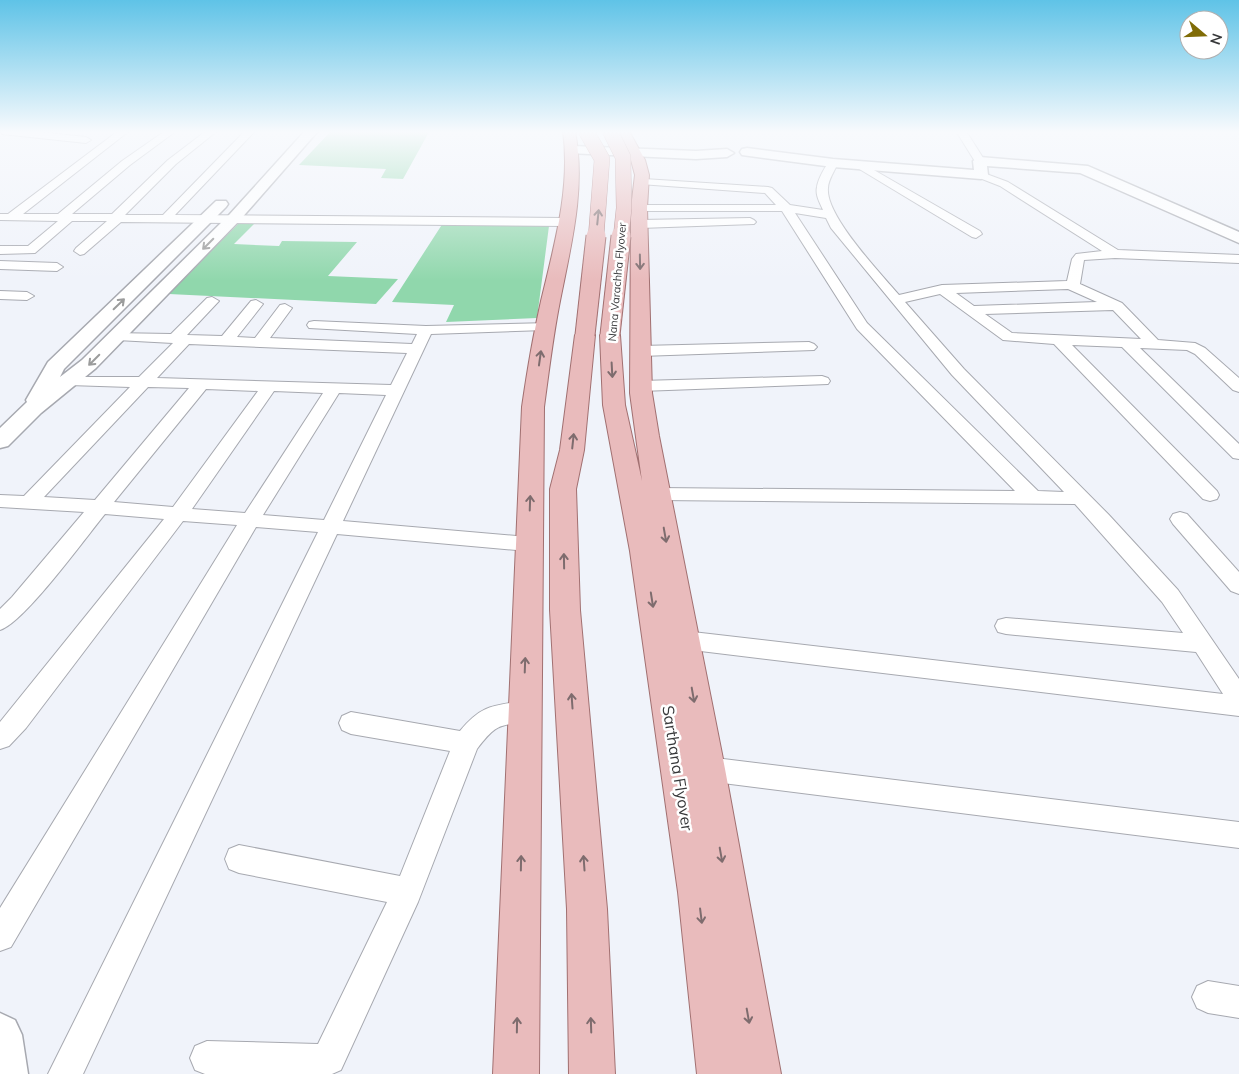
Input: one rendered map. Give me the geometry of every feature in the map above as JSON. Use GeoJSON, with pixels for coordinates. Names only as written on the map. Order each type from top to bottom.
{"type":"FeatureCollection","features":[{"type":"Feature","properties":{"kind":"main road"},"geometry":{"type":"LineString","coordinates":[[516,1074],[528,544],[532,456],[550,390],[545,326],[566,222],[571,181]]}},
{"type":"Feature","properties":{"kind":"main road","name":"Nana Varachha Flyover"},"geometry":{"type":"LineString","coordinates":[[563,489],[572,450],[601,181]]}},
{"type":"Feature","properties":{"kind":"main road","name":"Nana Varachha Flyover"},"geometry":{"type":"LineString","coordinates":[[623,181],[624,208],[610,335],[614,405],[626,464]]}},
{"type":"Feature","properties":{"kind":"main road"},"geometry":{"type":"LineString","coordinates":[[640,181],[641,386],[647,436],[707,769],[758,1074]]}},
{"type":"Feature","properties":{"kind":"main road"},"geometry":{"type":"LineString","coordinates":[[550,390],[583,346]]}},
{"type":"Feature","properties":{"kind":"main road"},"geometry":{"type":"LineString","coordinates":[[614,405],[647,436]]}},
{"type":"Feature","properties":{"kind":"main road"},"geometry":{"type":"LineString","coordinates":[[626,464],[647,436]]}},
{"type":"Feature","properties":{"kind":"main road"},"geometry":{"type":"LineString","coordinates":[[532,456],[563,489],[565,610],[587,909],[592,1074]]}},
{"type":"Feature","properties":{"kind":"main road","name":"Sarthana Flyover"},"geometry":{"type":"LineString","coordinates":[[626,464],[644,551],[698,892],[720,1074]]}},
{"type":"Feature","properties":{"kind":"street"},"geometry":{"type":"LineString","coordinates":[[5,218],[55,181]]}},
{"type":"Feature","properties":{"kind":"street"},"geometry":{"type":"LineString","coordinates":[[0,250],[32,250],[106,181]]}},
{"type":"Feature","properties":{"kind":"street"},"geometry":{"type":"LineString","coordinates":[[80,250],[153,181]]}},
{"type":"Feature","properties":{"kind":"street"},"geometry":{"type":"LineString","coordinates":[[166,217],[201,181]]}},
{"type":"Feature","properties":{"kind":"street"},"geometry":{"type":"LineString","coordinates":[[0,441],[33,408],[89,364],[234,218],[267,181]]}},
{"type":"Feature","properties":{"kind":"street"},"geometry":{"type":"LineString","coordinates":[[722,181],[765,189],[786,208],[862,326],[1034,499]]}},
{"type":"Feature","properties":{"kind":"street"},"geometry":{"type":"LineString","coordinates":[[825,181],[822,187],[823,197],[835,225],[958,372],[1102,520],[1170,596],[1239,698]]}},
{"type":"Feature","properties":{"kind":"street"},"geometry":{"type":"LineString","coordinates":[[886,181],[976,234]]}},
{"type":"Feature","properties":{"kind":"street"},"geometry":{"type":"LineString","coordinates":[[1000,181],[1115,254]]}},
{"type":"Feature","properties":{"kind":"street"},"geometry":{"type":"LineString","coordinates":[[1110,181],[1239,238]]}},
{"type":"Feature","properties":{"kind":"street"},"geometry":{"type":"LineString","coordinates":[[33,408],[55,366],[209,218],[234,190]]}},
{"type":"Feature","properties":{"kind":"street"},"geometry":{"type":"LineString","coordinates":[[640,216],[786,208],[830,215]]}},
{"type":"Feature","properties":{"kind":"street"},"geometry":{"type":"LineString","coordinates":[[640,216],[750,222]]}},
{"type":"Feature","properties":{"kind":"street"},"geometry":{"type":"LineString","coordinates":[[5,218],[166,217],[566,222]]}},
{"type":"Feature","properties":{"kind":"street"},"geometry":{"type":"LineString","coordinates":[[1070,285],[1072,284],[1079,258],[1115,254],[1239,259]]}},
{"type":"Feature","properties":{"kind":"street"},"geometry":{"type":"LineString","coordinates":[[0,265],[57,267]]}},
{"type":"Feature","properties":{"kind":"street"},"geometry":{"type":"LineString","coordinates":[[896,300],[942,289],[1070,285],[1117,306],[1154,344]]}},
{"type":"Feature","properties":{"kind":"street"},"geometry":{"type":"LineString","coordinates":[[942,289],[1008,337],[1182,345],[1196,348],[1239,387]]}},
{"type":"Feature","properties":{"kind":"street"},"geometry":{"type":"LineString","coordinates":[[0,295],[27,296]]}},
{"type":"Feature","properties":{"kind":"street"},"geometry":{"type":"LineString","coordinates":[[28,503],[145,383],[212,301]]}},
{"type":"Feature","properties":{"kind":"street"},"geometry":{"type":"LineString","coordinates":[[226,341],[256,304]]}},
{"type":"Feature","properties":{"kind":"street"},"geometry":{"type":"LineString","coordinates":[[970,310],[1117,306]]}},
{"type":"Feature","properties":{"kind":"street"},"geometry":{"type":"LineString","coordinates":[[259,342],[285,308]]}},
{"type":"Feature","properties":{"kind":"street"},"geometry":{"type":"LineString","coordinates":[[314,325],[421,340]]}},
{"type":"Feature","properties":{"kind":"street"},"geometry":{"type":"LineString","coordinates":[[117,336],[259,342],[421,340],[545,326]]}},
{"type":"Feature","properties":{"kind":"street"},"geometry":{"type":"LineString","coordinates":[[65,1074],[421,340]]}},
{"type":"Feature","properties":{"kind":"street"},"geometry":{"type":"LineString","coordinates":[[1059,340],[1210,495]]}},
{"type":"Feature","properties":{"kind":"street"},"geometry":{"type":"LineString","coordinates":[[1126,343],[1239,454]]}},
{"type":"Feature","properties":{"kind":"street"},"geometry":{"type":"LineString","coordinates":[[641,351],[809,347]]}},
{"type":"Feature","properties":{"kind":"street"},"geometry":{"type":"LineString","coordinates":[[70,380],[333,390],[396,390]]}},
{"type":"Feature","properties":{"kind":"street"},"geometry":{"type":"LineString","coordinates":[[641,386],[822,381]]}},
{"type":"Feature","properties":{"kind":"street"},"geometry":{"type":"LineString","coordinates":[[0,622],[20,603],[201,385]]}},
{"type":"Feature","properties":{"kind":"street"},"geometry":{"type":"LineString","coordinates":[[0,738],[16,721],[179,513],[268,388]]}},
{"type":"Feature","properties":{"kind":"street"},"geometry":{"type":"LineString","coordinates":[[0,936],[251,519],[333,390]]}},
{"type":"Feature","properties":{"kind":"street"},"geometry":{"type":"LineString","coordinates":[[658,494],[1080,498]]}},
{"type":"Feature","properties":{"kind":"street"},"geometry":{"type":"LineString","coordinates":[[0,501],[179,513],[528,544]]}},
{"type":"Feature","properties":{"kind":"street"},"geometry":{"type":"LineString","coordinates":[[1180,519],[1239,586]]}},
{"type":"Feature","properties":{"kind":"street"},"geometry":{"type":"LineString","coordinates":[[1006,626],[1202,644]]}},
{"type":"Feature","properties":{"kind":"street"},"geometry":{"type":"LineString","coordinates":[[684,640],[1239,706]]}},
{"type":"Feature","properties":{"kind":"street"},"geometry":{"type":"LineString","coordinates":[[207,1058],[327,1061],[332,1055],[408,892],[466,743],[481,724],[493,716],[524,710]]}},
{"type":"Feature","properties":{"kind":"street"},"geometry":{"type":"LineString","coordinates":[[351,722],[466,743]]}},
{"type":"Feature","properties":{"kind":"street"},"geometry":{"type":"LineString","coordinates":[[707,769],[1239,836]]}},
{"type":"Feature","properties":{"kind":"street"},"geometry":{"type":"LineString","coordinates":[[239,859],[408,892]]}},
{"type":"Feature","properties":{"kind":"street"},"geometry":{"type":"LineString","coordinates":[[1208,997],[1239,1002]]}},
{"type":"Feature","properties":{"kind":"street"},"geometry":{"type":"LineString","coordinates":[[0,1035],[6,1074]]}},
{"type":"Feature","properties":{"kind":"green space"},"geometry":{"type":"Polygon","coordinates":[[[240,222],[256,222],[234,244],[279,246],[282,241],[357,242],[328,276],[398,279],[376,304],[169,294],[240,222]]]}},
{"type":"Feature","properties":{"kind":"green space"},"geometry":{"type":"Polygon","coordinates":[[[443,223],[549,226],[537,318],[446,322],[454,305],[392,302],[443,223]]]}}]}
